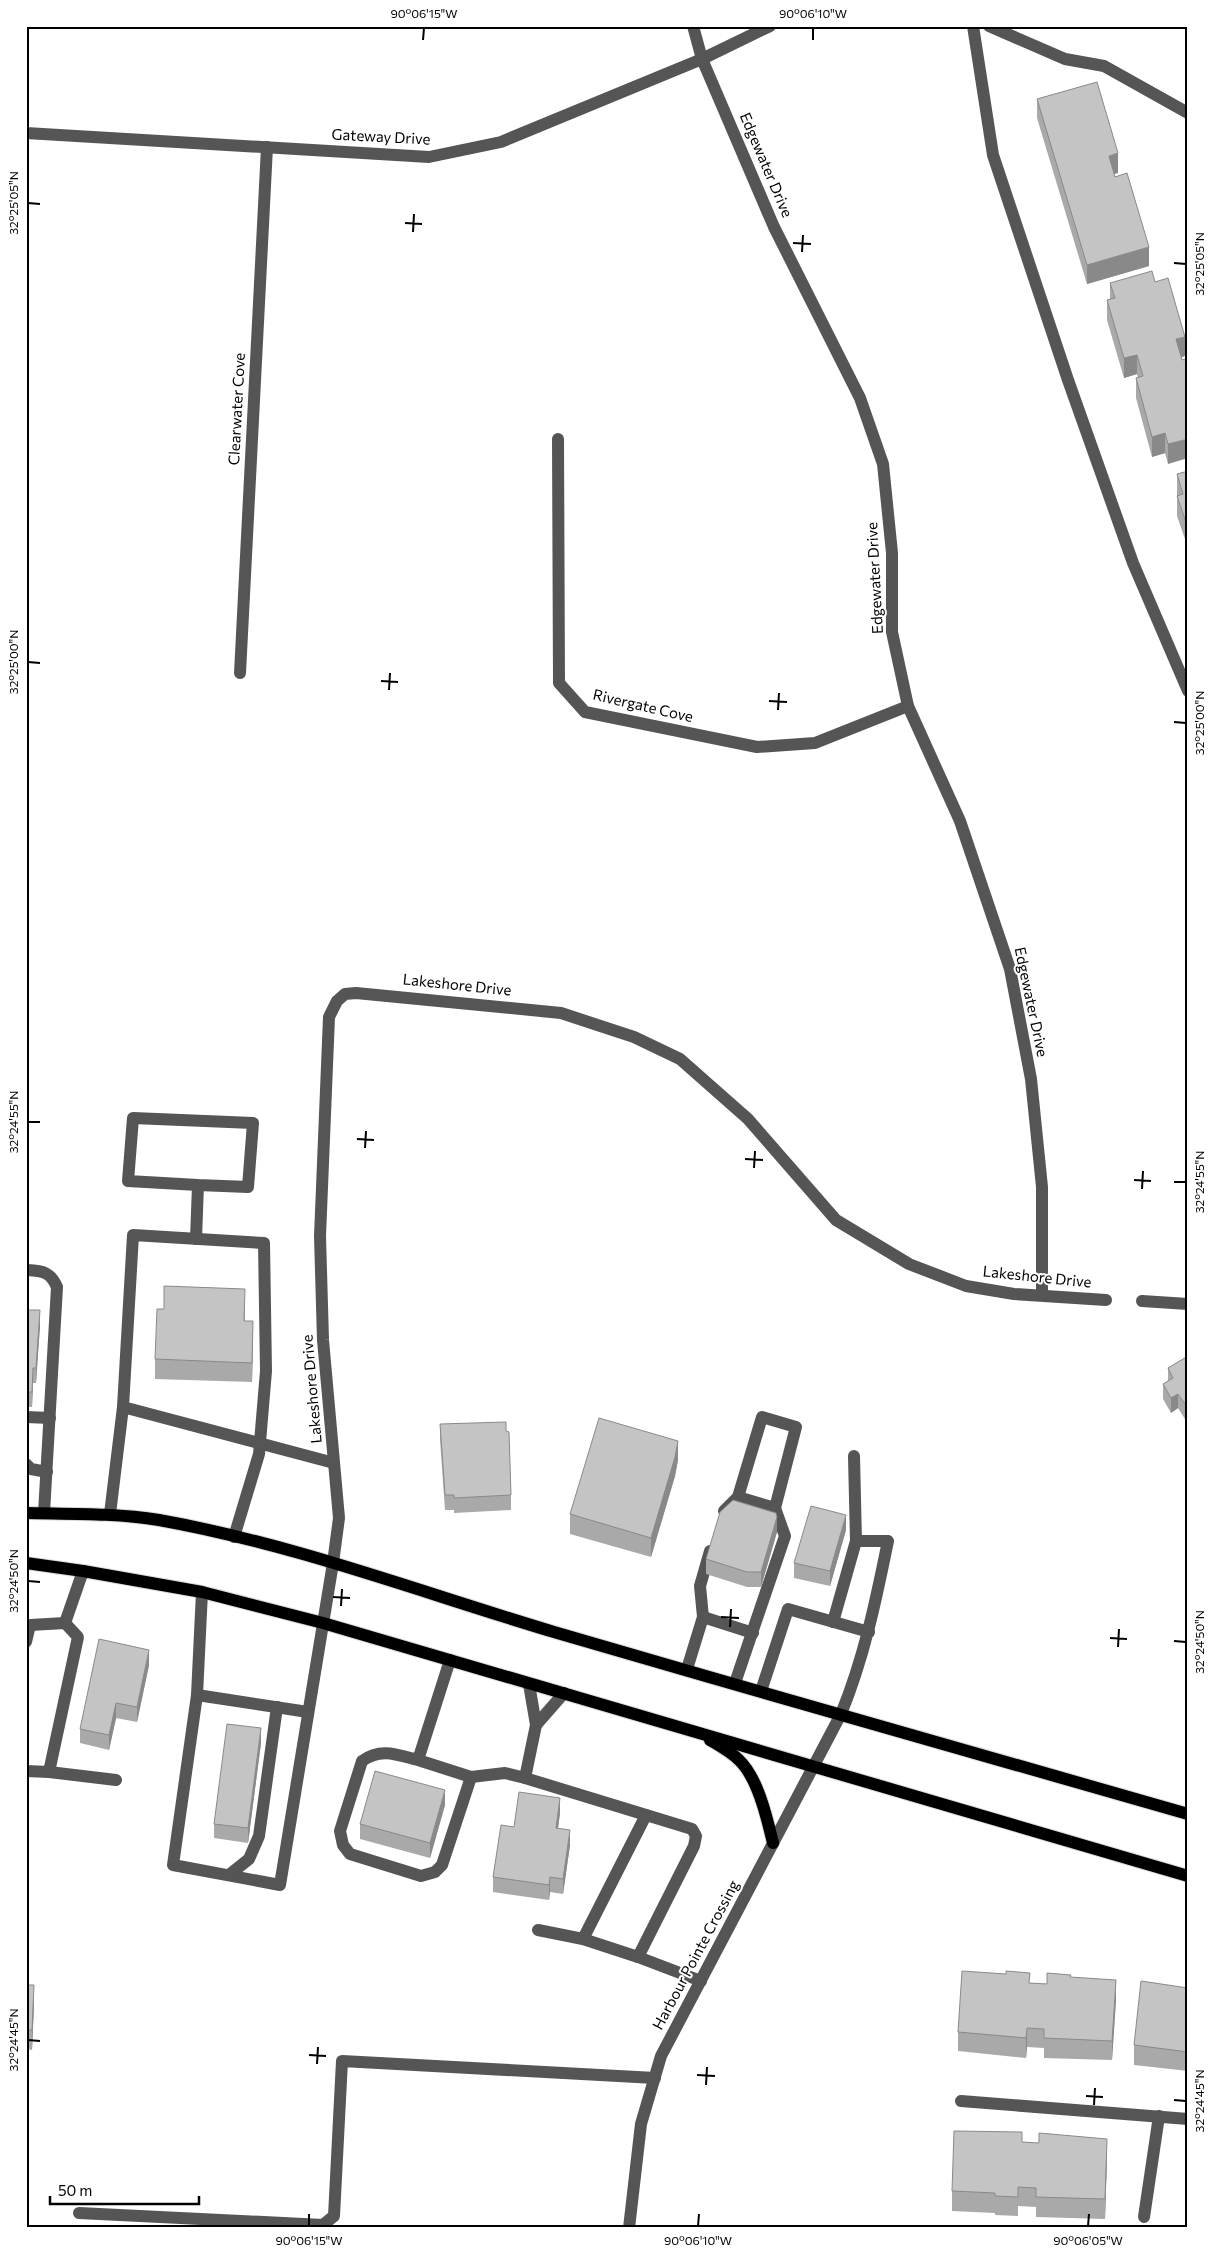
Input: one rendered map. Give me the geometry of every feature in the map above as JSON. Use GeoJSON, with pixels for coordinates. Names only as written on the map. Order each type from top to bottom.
{"type":"FeatureCollection","features":[{"type":"Feature","properties":{"kind":"main road"},"geometry":{"type":"LineString","coordinates":[[26,1513],[110,1514],[158,1520],[234,1537],[333,1563],[554,1632],[1188,1814]]}},
{"type":"Feature","properties":{"kind":"main road"},"geometry":{"type":"LineString","coordinates":[[26,1563],[202,1592],[323,1623],[1188,1876]]}},
{"type":"Feature","properties":{"kind":"main road"},"geometry":{"type":"LineString","coordinates":[[698,1732],[733,1756],[747,1770],[761,1801],[773,1843]]}},
{"type":"Feature","properties":{"kind":"street","name":"Edgewater Drive"},"geometry":{"type":"LineString","coordinates":[[693,26],[702,59],[774,227],[860,398],[883,464],[892,553],[892,632],[908,706],[960,821],[1010,969],[1031,1079],[1042,1187],[1042,1295]]}},
{"type":"Feature","properties":{"kind":"street","name":"Gateway Drive"},"geometry":{"type":"LineString","coordinates":[[26,134],[429,157],[501,142],[702,59],[770,26]]}},
{"type":"Feature","properties":{"kind":"street"},"geometry":{"type":"LineString","coordinates":[[973,26],[993,155],[1068,380],[1133,563],[1188,691]]}},
{"type":"Feature","properties":{"kind":"street"},"geometry":{"type":"LineString","coordinates":[[989,26],[1065,59],[1104,66],[1188,113]]}},
{"type":"Feature","properties":{"kind":"street","name":"Clearwater Cove"},"geometry":{"type":"LineString","coordinates":[[240,673],[267,147]]}},
{"type":"Feature","properties":{"kind":"street","name":"Rivergate Cove"},"geometry":{"type":"LineString","coordinates":[[558,439],[559,683],[585,712],[757,747],[815,743],[908,706]]}},
{"type":"Feature","properties":{"kind":"street","name":"Lakeshore Drive"},"geometry":{"type":"LineString","coordinates":[[229,1875],[280,1885],[339,1518],[323,1340],[320,1236],[330,1017],[337,1001],[345,994],[404,996],[561,1013],[634,1037],[680,1059],[748,1119],[836,1220],[909,1264],[966,1286],[1014,1294],[1106,1300]]}},
{"type":"Feature","properties":{"kind":"street"},"geometry":{"type":"LineString","coordinates":[[132,1118],[253,1123],[248,1187],[198,1185],[128,1181],[132,1118]]}},
{"type":"Feature","properties":{"kind":"street"},"geometry":{"type":"LineString","coordinates":[[196,1239],[198,1185]]}},
{"type":"Feature","properties":{"kind":"street"},"geometry":{"type":"LineString","coordinates":[[110,1514],[123,1407],[133,1235],[264,1244],[266,1370],[259,1454],[234,1537]]}},
{"type":"Feature","properties":{"kind":"street"},"geometry":{"type":"LineString","coordinates":[[26,1270],[46,1272],[52,1276],[57,1286],[44,1513]]}},
{"type":"Feature","properties":{"kind":"street"},"geometry":{"type":"LineString","coordinates":[[1142,1301],[1188,1304]]}},
{"type":"Feature","properties":{"kind":"street"},"geometry":{"type":"LineString","coordinates":[[123,1407],[334,1463]]}},
{"type":"Feature","properties":{"kind":"street"},"geometry":{"type":"LineString","coordinates":[[718,1523],[721,1514],[738,1497],[762,1417],[796,1427],[775,1508],[784,1536],[735,1683]]}},
{"type":"Feature","properties":{"kind":"street"},"geometry":{"type":"LineString","coordinates":[[26,1418],[50,1418]]}},
{"type":"Feature","properties":{"kind":"street"},"geometry":{"type":"LineString","coordinates":[[833,1622],[856,1541],[854,1456]]}},
{"type":"Feature","properties":{"kind":"street"},"geometry":{"type":"LineString","coordinates":[[26,1464],[31,1469],[47,1472]]}},
{"type":"Feature","properties":{"kind":"street"},"geometry":{"type":"LineString","coordinates":[[738,1497],[775,1508]]}},
{"type":"Feature","properties":{"kind":"street"},"geometry":{"type":"LineString","coordinates":[[687,1670],[703,1617],[700,1586],[713,1541]]}},
{"type":"Feature","properties":{"kind":"street","name":"Harbour Pointe Crossing"},"geometry":{"type":"LineString","coordinates":[[628,2228],[641,2124],[661,2056],[841,1714],[850,1690],[869,1632],[888,1541],[856,1541]]}},
{"type":"Feature","properties":{"kind":"street"},"geometry":{"type":"LineString","coordinates":[[65,1623],[83,1571]]}},
{"type":"Feature","properties":{"kind":"street"},"geometry":{"type":"LineString","coordinates":[[202,1592],[198,1695],[173,1865],[229,1875],[249,1859],[258,1836],[276,1707]]}},
{"type":"Feature","properties":{"kind":"street"},"geometry":{"type":"LineString","coordinates":[[761,1691],[788,1609],[869,1632]]}},
{"type":"Feature","properties":{"kind":"street"},"geometry":{"type":"LineString","coordinates":[[703,1617],[753,1632]]}},
{"type":"Feature","properties":{"kind":"street"},"geometry":{"type":"LineString","coordinates":[[26,1642],[30,1625],[65,1623],[78,1636],[49,1772]]}},
{"type":"Feature","properties":{"kind":"street"},"geometry":{"type":"LineString","coordinates":[[418,1760],[450,1660]]}},
{"type":"Feature","properties":{"kind":"street"},"geometry":{"type":"LineString","coordinates":[[525,1778],[536,1725],[529,1684]]}},
{"type":"Feature","properties":{"kind":"street"},"geometry":{"type":"LineString","coordinates":[[536,1725],[564,1694]]}},
{"type":"Feature","properties":{"kind":"street"},"geometry":{"type":"LineString","coordinates":[[198,1695],[308,1712]]}},
{"type":"Feature","properties":{"kind":"street"},"geometry":{"type":"LineString","coordinates":[[472,1777],[442,1865],[435,1872],[421,1876],[350,1854],[343,1845],[340,1831],[362,1761],[371,1754],[383,1751],[472,1777],[505,1773],[525,1778],[692,1829],[696,1836],[694,1846],[638,1957]]}},
{"type":"Feature","properties":{"kind":"street"},"geometry":{"type":"LineString","coordinates":[[26,1771],[116,1780]]}},
{"type":"Feature","properties":{"kind":"street"},"geometry":{"type":"LineString","coordinates":[[583,1938],[646,1815]]}},
{"type":"Feature","properties":{"kind":"street"},"geometry":{"type":"LineString","coordinates":[[538,1930],[583,1938],[701,1981]]}},
{"type":"Feature","properties":{"kind":"street"},"geometry":{"type":"LineString","coordinates":[[79,2213],[323,2224],[334,2216],[342,2061],[655,2078]]}},
{"type":"Feature","properties":{"kind":"street"},"geometry":{"type":"LineString","coordinates":[[961,2101],[1188,2119]]}},
{"type":"Feature","properties":{"kind":"street"},"geometry":{"type":"LineString","coordinates":[[1144,2217],[1159,2116]]}},
{"type":"Feature","properties":{"kind":"building"},"geometry":{"type":"Polygon","coordinates":[[[1097,82],[1118,153],[1109,156],[1115,177],[1127,173],[1149,247],[1087,265],[1037,99],[1097,82]]]}},
{"type":"Feature","properties":{"kind":"building"},"geometry":{"type":"Polygon","coordinates":[[[1152,271],[1155,282],[1168,278],[1185,337],[1176,339],[1182,360],[1188,358],[1188,439],[1168,444],[1165,433],[1152,437],[1136,378],[1143,376],[1137,355],[1124,358],[1107,300],[1115,298],[1110,283],[1152,271]]]}},
{"type":"Feature","properties":{"kind":"building"},"geometry":{"type":"Polygon","coordinates":[[[1188,471],[1188,528],[1177,496],[1183,494],[1177,474],[1188,471]]]}},
{"type":"Feature","properties":{"kind":"building"},"geometry":{"type":"Polygon","coordinates":[[[164,1286],[245,1289],[244,1321],[253,1321],[252,1363],[155,1359],[157,1309],[164,1309],[164,1286]]]}},
{"type":"Feature","properties":{"kind":"building"},"geometry":{"type":"Polygon","coordinates":[[[26,1310],[40,1310],[36,1368],[33,1368],[32,1392],[26,1392],[26,1310]]]}},
{"type":"Feature","properties":{"kind":"building"},"geometry":{"type":"Polygon","coordinates":[[[1188,1356],[1188,1402],[1185,1404],[1178,1394],[1171,1398],[1163,1384],[1173,1378],[1168,1368],[1188,1356]]]}},
{"type":"Feature","properties":{"kind":"building"},"geometry":{"type":"Polygon","coordinates":[[[599,1418],[678,1441],[651,1538],[570,1514],[599,1418]]]}},
{"type":"Feature","properties":{"kind":"building"},"geometry":{"type":"Polygon","coordinates":[[[506,1422],[506,1431],[509,1432],[511,1495],[454,1498],[454,1495],[445,1495],[440,1424],[506,1422]]]}},
{"type":"Feature","properties":{"kind":"building"},"geometry":{"type":"Polygon","coordinates":[[[733,1500],[776,1513],[777,1517],[761,1572],[747,1572],[706,1559],[720,1512],[733,1500]]]}},
{"type":"Feature","properties":{"kind":"building"},"geometry":{"type":"Polygon","coordinates":[[[811,1506],[846,1515],[830,1571],[794,1563],[811,1506]]]}},
{"type":"Feature","properties":{"kind":"building"},"geometry":{"type":"Polygon","coordinates":[[[99,1639],[149,1650],[137,1707],[116,1703],[109,1735],[80,1729],[99,1639]]]}},
{"type":"Feature","properties":{"kind":"building"},"geometry":{"type":"Polygon","coordinates":[[[227,1724],[261,1728],[248,1828],[214,1824],[227,1724]]]}},
{"type":"Feature","properties":{"kind":"building"},"geometry":{"type":"Polygon","coordinates":[[[375,1771],[445,1790],[430,1843],[360,1824],[375,1771]]]}},
{"type":"Feature","properties":{"kind":"building"},"geometry":{"type":"Polygon","coordinates":[[[519,1792],[560,1798],[556,1828],[570,1830],[563,1879],[550,1877],[549,1885],[493,1877],[501,1825],[514,1827],[519,1792]]]}},
{"type":"Feature","properties":{"kind":"building"},"geometry":{"type":"Polygon","coordinates":[[[962,1971],[1006,1974],[1006,1971],[1030,1973],[1029,1983],[1047,1984],[1047,1973],[1071,1975],[1070,1977],[1116,1980],[1112,2041],[1044,2038],[1044,2029],[1027,2028],[1026,2038],[958,2032],[962,1971]]]}},
{"type":"Feature","properties":{"kind":"building"},"geometry":{"type":"Polygon","coordinates":[[[1141,1981],[1188,1988],[1188,2052],[1134,2045],[1141,1981]]]}},
{"type":"Feature","properties":{"kind":"building"},"geometry":{"type":"Polygon","coordinates":[[[26,1985],[34,1985],[32,2030],[26,2030],[26,1985]]]}},
{"type":"Feature","properties":{"kind":"building"},"geometry":{"type":"Polygon","coordinates":[[[954,2131],[1022,2132],[1022,2142],[1039,2143],[1039,2133],[1107,2139],[1105,2199],[1036,2197],[1036,2188],[1018,2187],[1018,2197],[995,2196],[995,2193],[952,2191],[954,2131]]]}}]}
